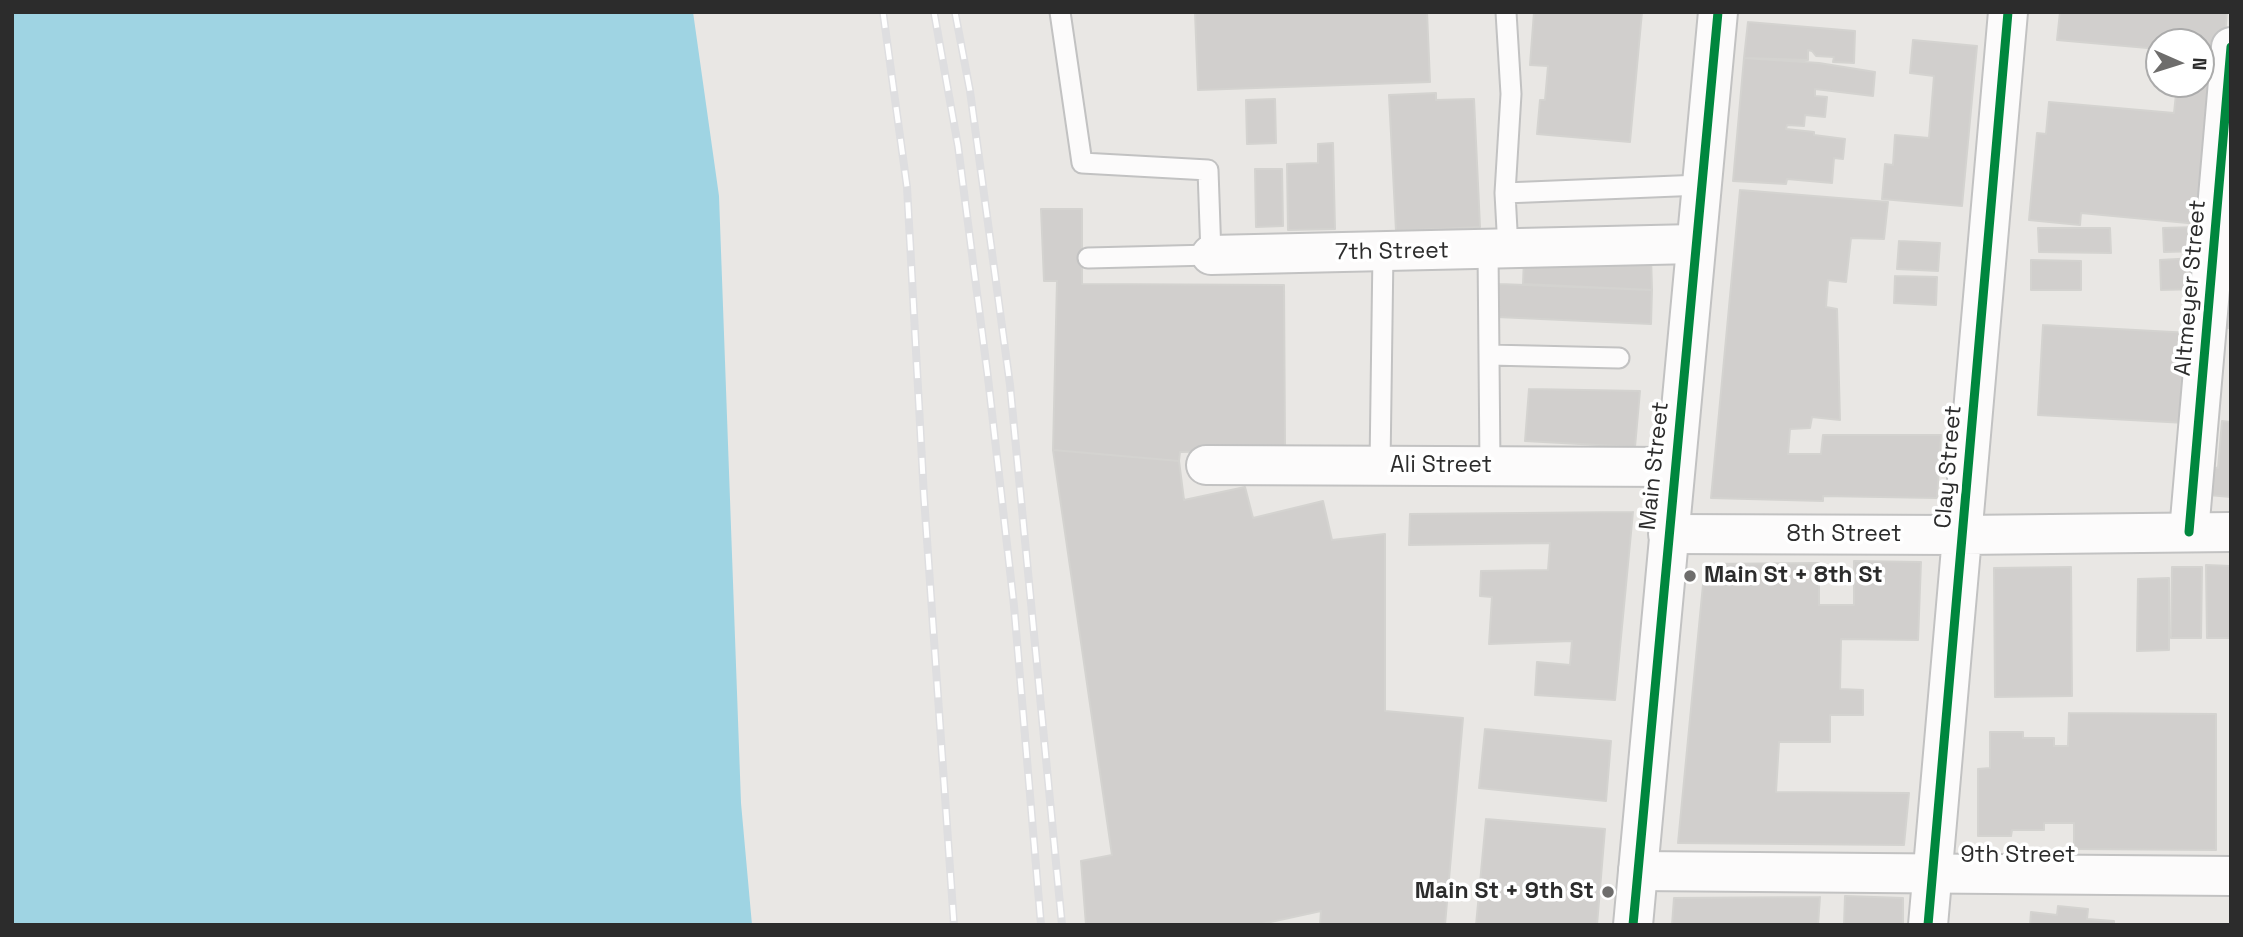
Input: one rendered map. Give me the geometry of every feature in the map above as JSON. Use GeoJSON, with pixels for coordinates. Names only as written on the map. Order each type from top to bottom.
{"type":"FeatureCollection","features":[{"type":"Feature","properties":{"kind":"street","name":"Main Street"},"geometry":{"type":"LineString","coordinates":[[1633,925],[1718,12]]}},
{"type":"Feature","properties":{"kind":"street","name":"Clay Street"},"geometry":{"type":"LineString","coordinates":[[1928,925],[2008,12]]}},
{"type":"Feature","properties":{"kind":"street","name":"Altmeyer Street"},"geometry":{"type":"LineString","coordinates":[[2189,532],[2219,335],[2231,47]]}},
{"type":"Feature","properties":{"kind":"street","name":"7th Street"},"geometry":{"type":"LineString","coordinates":[[1211,255],[1695,244]]}},
{"type":"Feature","properties":{"kind":"street","name":"Ali Street"},"geometry":{"type":"LineString","coordinates":[[1206,465],[1675,467]]}},
{"type":"Feature","properties":{"kind":"street","name":"8th Street"},"geometry":{"type":"LineString","coordinates":[[1668,534],[2231,532]]}},
{"type":"Feature","properties":{"kind":"street","name":"9th Street"},"geometry":{"type":"LineString","coordinates":[[1638,871],[2231,876]]}},
{"type":"Feature","properties":{"kind":"lane"},"geometry":{"type":"LineString","coordinates":[[1060,12],[1082,163],[1208,170],[1211,255]]}},
{"type":"Feature","properties":{"kind":"lane"},"geometry":{"type":"LineString","coordinates":[[1490,466],[1489,355],[1505,193],[1511,94],[1506,12]]}},
{"type":"Feature","properties":{"kind":"lane"},"geometry":{"type":"LineString","coordinates":[[1505,193],[1701,186]]}},
{"type":"Feature","properties":{"kind":"lane"},"geometry":{"type":"LineString","coordinates":[[1380,466],[1383,251]]}},
{"type":"Feature","properties":{"kind":"lane","name":"7th Street"},"geometry":{"type":"LineString","coordinates":[[1088,258],[1211,255]]}},
{"type":"Feature","properties":{"kind":"lane"},"geometry":{"type":"LineString","coordinates":[[1489,355],[1619,358]]}},
{"type":"Feature","properties":{"kind":"water"},"geometry":{"type":"Polygon","coordinates":[[[12,12],[693,12],[719,196],[741,803],[752,925],[12,925],[12,12]]]}},
{"type":"Feature","properties":{"kind":"building"},"geometry":{"type":"Polygon","coordinates":[[[1195,12],[1427,12],[1430,82],[1198,90],[1195,12]]]}},
{"type":"Feature","properties":{"kind":"building"},"geometry":{"type":"Polygon","coordinates":[[[1534,12],[1642,12],[1630,142],[1537,134],[1540,100],[1545,100],[1548,66],[1530,65],[1534,12]]]}},
{"type":"Feature","properties":{"kind":"building"},"geometry":{"type":"Polygon","coordinates":[[[2060,12],[2227,12],[2209,225],[2081,213],[2080,225],[2029,220],[2037,133],[2046,134],[2049,102],[2174,113],[2176,98],[2215,98],[2215,28],[2145,28],[2145,48],[2057,40],[2060,12]]]}},
{"type":"Feature","properties":{"kind":"building"},"geometry":{"type":"Polygon","coordinates":[[[1748,22],[1855,31],[1854,63],[1833,62],[1834,57],[1816,56],[1808,50],[1808,60],[1744,58],[1748,22]]]}},
{"type":"Feature","properties":{"kind":"building"},"geometry":{"type":"Polygon","coordinates":[[[1913,40],[1977,46],[1962,206],[1882,199],[1885,164],[1893,165],[1895,135],[1929,138],[1934,76],[1910,73],[1913,40]]]}},
{"type":"Feature","properties":{"kind":"building"},"geometry":{"type":"Polygon","coordinates":[[[1744,58],[1819,63],[1875,72],[1873,96],[1815,89],[1815,96],[1827,97],[1825,117],[1805,115],[1804,126],[1787,125],[1786,129],[1845,139],[1843,159],[1834,158],[1832,183],[1787,179],[1786,184],[1733,181],[1744,58]]]}},
{"type":"Feature","properties":{"kind":"building"},"geometry":{"type":"Polygon","coordinates":[[[1436,93],[1436,100],[1474,99],[1480,227],[1396,231],[1389,95],[1436,93]]]}},
{"type":"Feature","properties":{"kind":"building"},"geometry":{"type":"Polygon","coordinates":[[[1275,99],[1276,143],[1247,144],[1246,100],[1275,99]]]}},
{"type":"Feature","properties":{"kind":"building"},"geometry":{"type":"Polygon","coordinates":[[[1333,143],[1335,229],[1288,230],[1287,164],[1318,163],[1318,144],[1333,143]]]}},
{"type":"Feature","properties":{"kind":"building"},"geometry":{"type":"Polygon","coordinates":[[[1255,169],[1282,169],[1283,226],[1256,227],[1255,169]]]}},
{"type":"Feature","properties":{"kind":"building"},"geometry":{"type":"Polygon","coordinates":[[[1740,190],[1888,202],[1884,239],[1851,238],[1846,282],[1828,280],[1826,307],[1837,309],[1840,420],[1812,417],[1810,428],[1790,429],[1788,454],[1821,454],[1823,435],[1941,435],[1937,498],[1823,496],[1823,501],[1711,498],[1740,190]]]}},
{"type":"Feature","properties":{"kind":"building"},"geometry":{"type":"Polygon","coordinates":[[[1041,209],[1082,209],[1082,284],[1284,285],[1285,450],[1180,452],[1179,461],[1053,450],[1057,281],[1044,281],[1041,209]]]}},
{"type":"Feature","properties":{"kind":"building"},"geometry":{"type":"Polygon","coordinates":[[[2200,227],[2200,251],[2164,252],[2163,228],[2200,227]]]}},
{"type":"Feature","properties":{"kind":"building"},"geometry":{"type":"Polygon","coordinates":[[[2038,228],[2110,228],[2111,253],[2039,252],[2038,228]]]}},
{"type":"Feature","properties":{"kind":"building"},"geometry":{"type":"Polygon","coordinates":[[[1899,241],[1940,243],[1938,271],[1897,269],[1899,241]]]}},
{"type":"Feature","properties":{"kind":"building"},"geometry":{"type":"Polygon","coordinates":[[[1651,255],[1652,290],[1523,284],[1524,258],[1651,255]]]}},
{"type":"Feature","properties":{"kind":"building"},"geometry":{"type":"Polygon","coordinates":[[[2196,258],[2198,289],[2161,290],[2160,260],[2196,258]]]}},
{"type":"Feature","properties":{"kind":"building"},"geometry":{"type":"Polygon","coordinates":[[[2031,260],[2081,261],[2081,290],[2031,290],[2031,260]]]}},
{"type":"Feature","properties":{"kind":"building"},"geometry":{"type":"Polygon","coordinates":[[[1895,276],[1937,277],[1936,305],[1894,303],[1895,276]]]}},
{"type":"Feature","properties":{"kind":"building"},"geometry":{"type":"Polygon","coordinates":[[[2231,279],[2231,328],[2227,328],[2226,280],[2231,279]]]}},
{"type":"Feature","properties":{"kind":"building"},"geometry":{"type":"Polygon","coordinates":[[[1499,284],[1652,290],[1651,324],[1497,317],[1499,284]]]}},
{"type":"Feature","properties":{"kind":"building"},"geometry":{"type":"Polygon","coordinates":[[[2043,325],[2191,333],[2186,423],[2038,415],[2043,325]]]}},
{"type":"Feature","properties":{"kind":"building"},"geometry":{"type":"Polygon","coordinates":[[[1529,389],[1640,391],[1635,447],[1525,441],[1529,389]]]}},
{"type":"Feature","properties":{"kind":"building"},"geometry":{"type":"Polygon","coordinates":[[[2222,421],[2231,422],[2231,497],[2208,495],[2210,467],[2218,468],[2222,421]]]}},
{"type":"Feature","properties":{"kind":"building"},"geometry":{"type":"Polygon","coordinates":[[[1053,450],[1179,461],[1184,500],[1245,487],[1253,518],[1323,501],[1332,540],[1385,534],[1385,711],[1463,718],[1445,925],[1320,925],[1321,911],[1257,925],[1086,925],[1081,861],[1112,855],[1053,450]]]}},
{"type":"Feature","properties":{"kind":"building"},"geometry":{"type":"Polygon","coordinates":[[[1633,512],[1615,700],[1535,695],[1537,662],[1570,665],[1572,641],[1489,644],[1492,597],[1480,596],[1481,571],[1548,570],[1550,543],[1409,545],[1410,514],[1633,512]]]}},
{"type":"Feature","properties":{"kind":"building"},"geometry":{"type":"Polygon","coordinates":[[[1854,561],[1921,562],[1918,640],[1841,639],[1840,689],[1863,690],[1863,715],[1830,715],[1830,742],[1779,742],[1776,792],[1909,793],[1904,845],[1678,843],[1705,564],[1819,563],[1819,605],[1854,605],[1854,561]]]}},
{"type":"Feature","properties":{"kind":"building"},"geometry":{"type":"Polygon","coordinates":[[[2206,565],[2231,566],[2231,638],[2207,638],[2206,565]]]}},
{"type":"Feature","properties":{"kind":"building"},"geometry":{"type":"Polygon","coordinates":[[[2071,567],[2072,696],[1995,697],[1994,568],[2071,567]]]}},
{"type":"Feature","properties":{"kind":"building"},"geometry":{"type":"Polygon","coordinates":[[[2172,567],[2202,567],[2201,638],[2171,638],[2172,567]]]}},
{"type":"Feature","properties":{"kind":"building"},"geometry":{"type":"Polygon","coordinates":[[[2169,578],[2169,650],[2137,651],[2138,579],[2169,578]]]}},
{"type":"Feature","properties":{"kind":"building"},"geometry":{"type":"Polygon","coordinates":[[[2069,713],[2216,714],[2216,850],[2074,849],[2074,823],[2044,823],[2044,830],[2012,830],[2011,836],[1978,836],[1978,769],[1990,768],[1990,732],[2023,732],[2023,738],[2054,738],[2054,746],[2068,746],[2069,713]]]}},
{"type":"Feature","properties":{"kind":"building"},"geometry":{"type":"Polygon","coordinates":[[[1485,729],[1611,741],[1606,801],[1479,788],[1485,729]]]}},
{"type":"Feature","properties":{"kind":"building"},"geometry":{"type":"Polygon","coordinates":[[[1486,819],[1605,829],[1597,925],[1476,925],[1486,819]]]}},
{"type":"Feature","properties":{"kind":"building"},"geometry":{"type":"Polygon","coordinates":[[[1845,896],[1903,898],[1903,925],[1844,925],[1845,896]]]}},
{"type":"Feature","properties":{"kind":"building"},"geometry":{"type":"Polygon","coordinates":[[[1820,897],[1818,925],[1672,925],[1674,898],[1820,897]]]}},
{"type":"Feature","properties":{"kind":"building"},"geometry":{"type":"Polygon","coordinates":[[[2058,906],[2088,909],[2087,919],[2114,921],[2114,925],[2030,925],[2031,912],[2057,915],[2058,906]]]}},
{"type":"Feature","properties":{"kind":"railway"},"geometry":{"type":"LineString","coordinates":[[883,12],[907,187],[924,497],[954,925]]}},
{"type":"Feature","properties":{"kind":"railway"},"geometry":{"type":"LineString","coordinates":[[934,12],[958,146],[988,378],[1014,606],[1041,925]]}},
{"type":"Feature","properties":{"kind":"railway"},"geometry":{"type":"LineString","coordinates":[[955,12],[970,91],[1010,385],[1062,925]]}},
{"type":"Feature","properties":{"kind":"cycle path"},"geometry":{"type":"LineString","coordinates":[[1633,925],[1718,12]]}},
{"type":"Feature","properties":{"kind":"cycle path"},"geometry":{"type":"LineString","coordinates":[[1928,925],[2008,12]]}},
{"type":"Feature","properties":{"kind":"cycle path"},"geometry":{"type":"LineString","coordinates":[[2189,532],[2231,47]]}},
{"type":"Feature","properties":{"kind":"place","name":"Main St + 8th St"},"geometry":{"type":"Point","coordinates":[1690,576]}},
{"type":"Feature","properties":{"kind":"place","name":"Main St + 9th St"},"geometry":{"type":"Point","coordinates":[1608,892]}}]}
